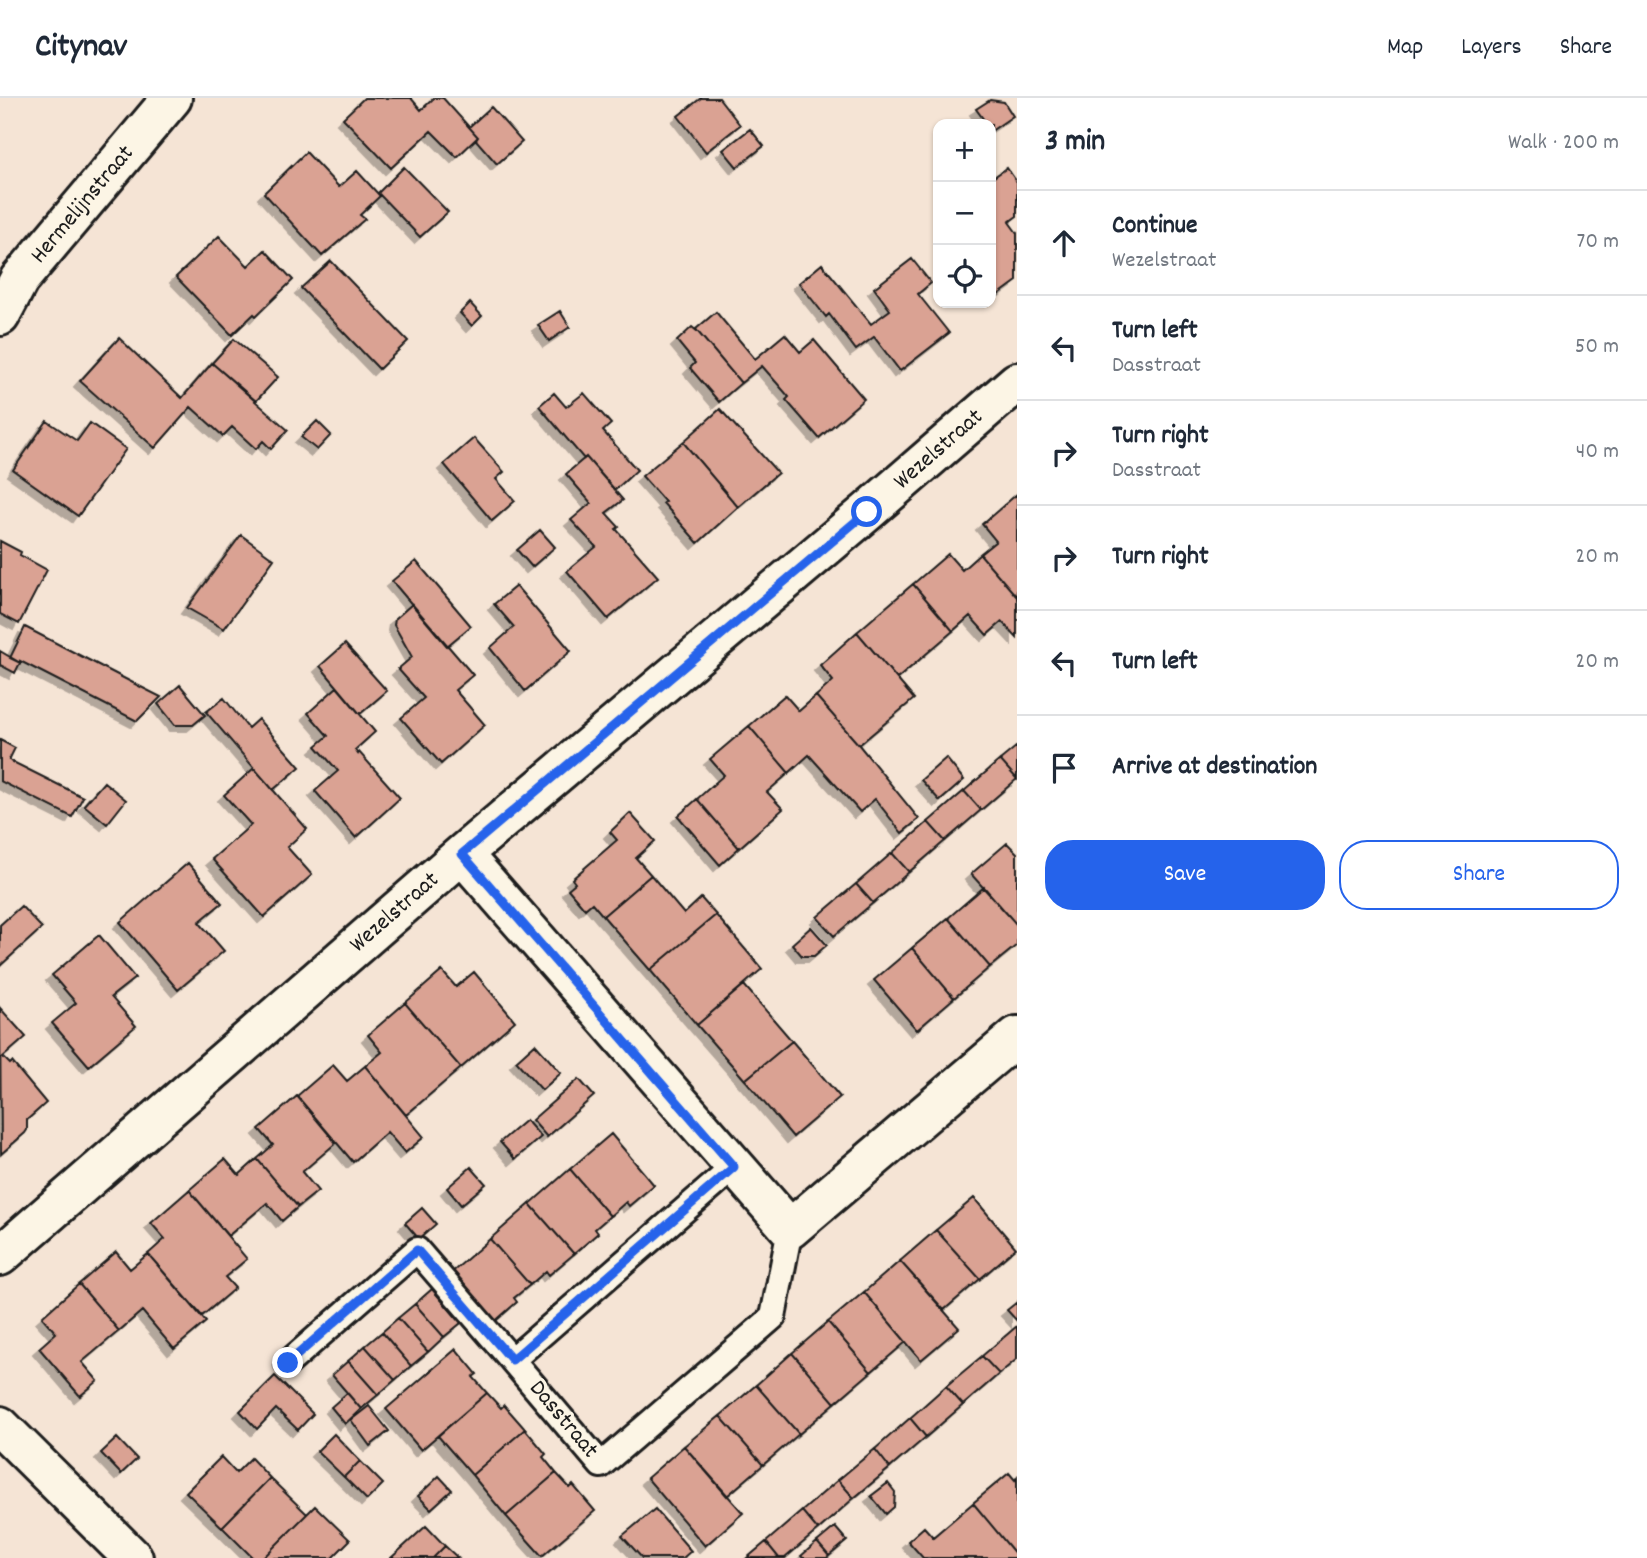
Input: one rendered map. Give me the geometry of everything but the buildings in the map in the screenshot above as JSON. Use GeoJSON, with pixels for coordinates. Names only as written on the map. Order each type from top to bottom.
{"type":"FeatureCollection","features":[{"type":"Feature","properties":{"kind":"street","name":"Hermelijnstraat"},"geometry":{"type":"LineString","coordinates":[[0,316],[19,280],[172,98]]}},
{"type":"Feature","properties":{"kind":"street","name":"Wezelstraat"},"geometry":{"type":"LineString","coordinates":[[0,1256],[462,854],[1017,382]]}},
{"type":"Feature","properties":{"kind":"street"},"geometry":{"type":"LineString","coordinates":[[462,854],[790,1230],[1017,1036]]}},
{"type":"Feature","properties":{"kind":"street"},"geometry":{"type":"LineString","coordinates":[[0,1426],[133,1558]]}},
{"type":"Feature","properties":{"kind":"lane","name":"Dasstraat"},"geometry":{"type":"LineString","coordinates":[[734,1167],[512,1360],[601,1465],[773,1317],[790,1230]]}},
{"type":"Feature","properties":{"kind":"lane"},"geometry":{"type":"LineString","coordinates":[[288,1363],[417,1250],[512,1360]]}},
{"type":"Feature","properties":{"kind":"route"},"geometry":{"type":"LineString","coordinates":[[288,1363],[417,1250],[512,1360],[734,1167],[462,854],[867,512]]}}]}
